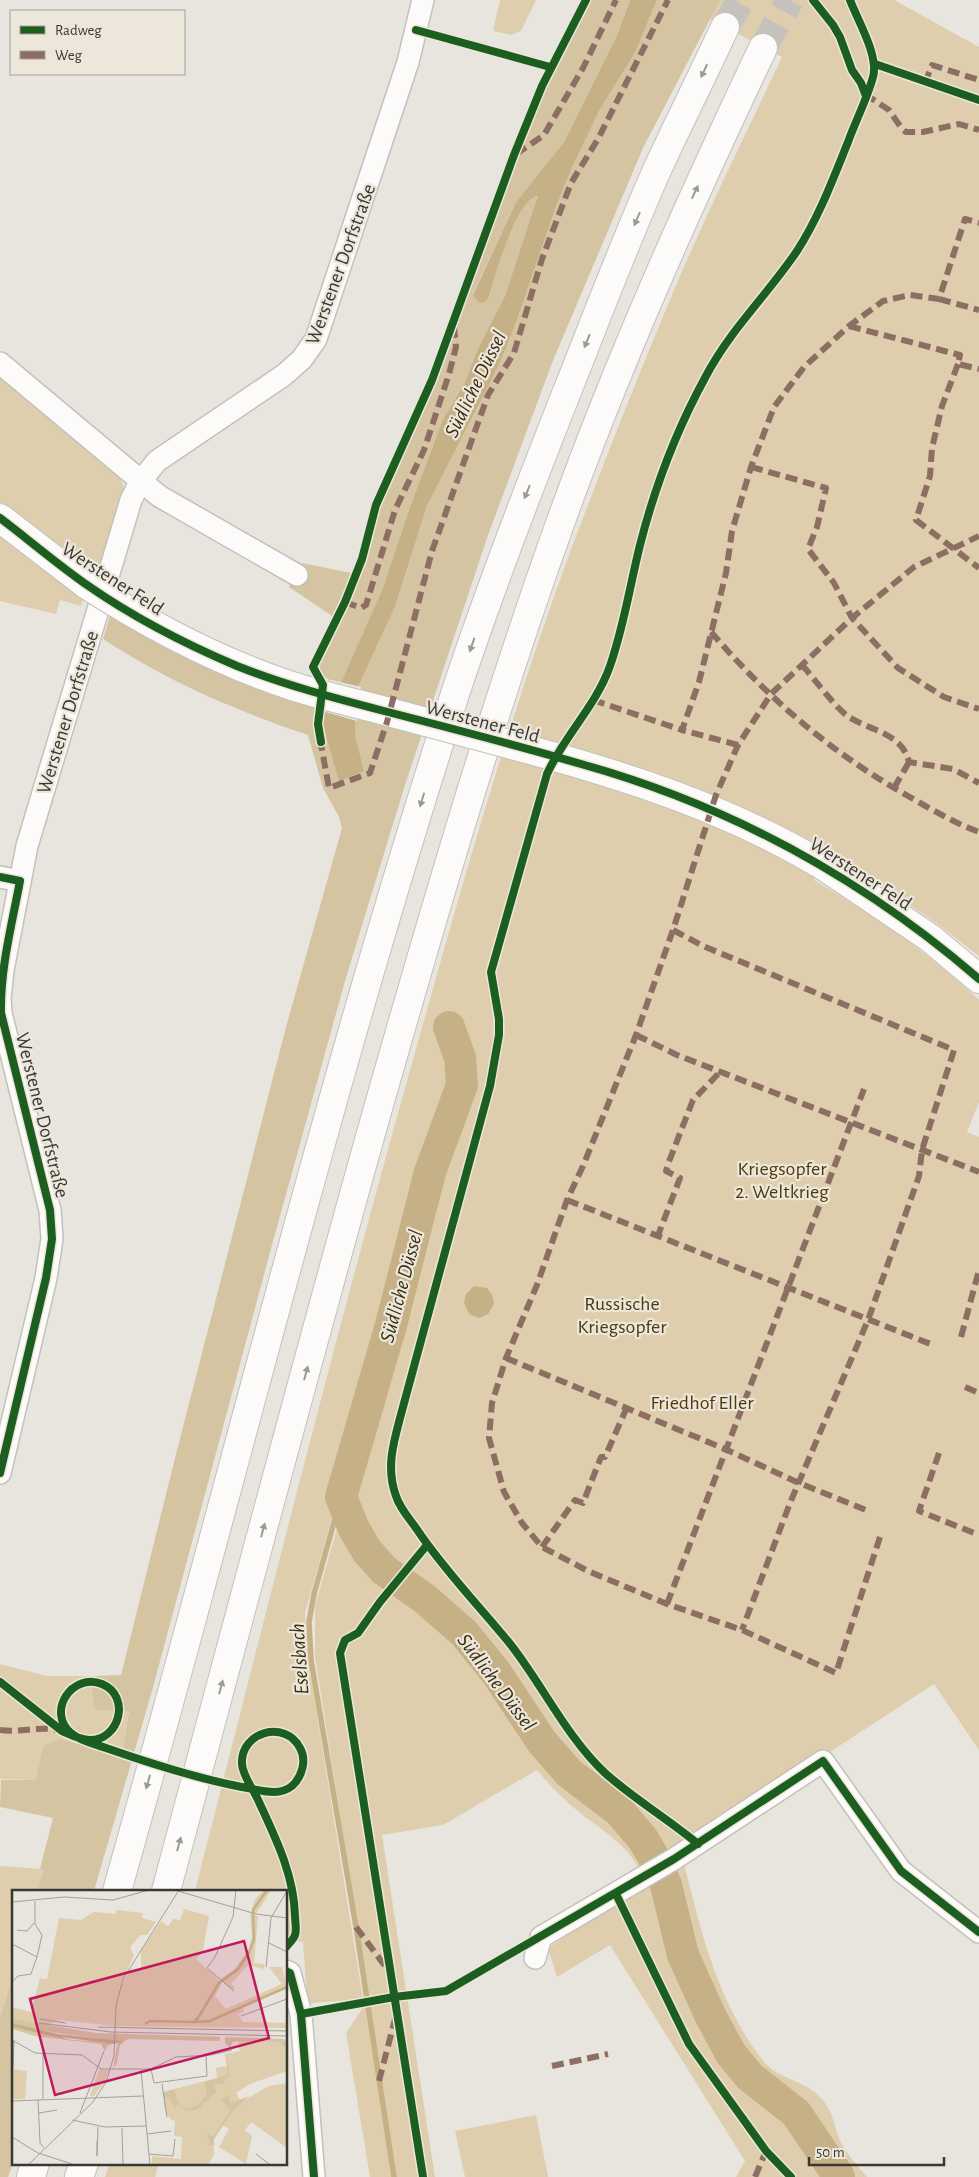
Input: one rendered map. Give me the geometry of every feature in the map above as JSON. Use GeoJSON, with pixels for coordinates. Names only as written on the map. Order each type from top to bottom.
{"type":"FeatureCollection","features":[{"type":"Feature","properties":{"kind":"main road"},"geometry":{"type":"LineString","coordinates":[[118,1890],[169,1709],[295,1235],[402,866],[456,692],[513,528],[605,296],[657,171],[725,27]]}},
{"type":"Feature","properties":{"kind":"main road"},"geometry":{"type":"LineString","coordinates":[[166,1890],[344,1230],[432,918],[502,691],[558,528],[647,300],[694,193],[764,48]]}},
{"type":"Feature","properties":{"kind":"main road","name":"Werstener Feld"},"geometry":{"type":"LineString","coordinates":[[0,518],[87,584],[167,632],[248,670],[317,694],[386,711],[634,780],[734,818],[822,866],[930,938],[979,979]]}},
{"type":"Feature","properties":{"kind":"main road"},"geometry":{"type":"LineString","coordinates":[[30,2177],[35,2164]]}},
{"type":"Feature","properties":{"kind":"main road"},"geometry":{"type":"LineString","coordinates":[[79,2177],[84,2164]]}},
{"type":"Feature","properties":{"kind":"street","name":"Werstener Dorfstraße"},"geometry":{"type":"LineString","coordinates":[[0,1473],[46,1278],[52,1239],[50,1210],[1,1013],[0,999],[10,879],[34,820],[131,500],[140,482],[157,461],[294,368],[312,345],[373,172],[408,62],[423,0]]}},
{"type":"Feature","properties":{"kind":"street"},"geometry":{"type":"LineString","coordinates":[[0,363],[159,496],[297,575]]}},
{"type":"Feature","properties":{"kind":"street"},"geometry":{"type":"LineString","coordinates":[[535,1958],[541,1937],[674,1859],[756,1807],[823,1761],[902,1871],[979,1932]]}},
{"type":"Feature","properties":{"kind":"street"},"geometry":{"type":"LineString","coordinates":[[288,1972],[290,1973],[301,2014],[314,2177]]}},
{"type":"Feature","properties":{"kind":"green space"},"geometry":{"type":"Polygon","coordinates":[[[500,0],[536,0],[521,31],[511,35],[493,31],[500,0]]]}},
{"type":"Feature","properties":{"kind":"green space","name":"Friedhof Eller"},"geometry":{"type":"Polygon","coordinates":[[[674,0],[894,0],[979,47],[979,956],[935,922],[830,851],[814,880],[921,951],[979,1000],[979,1102],[967,1132],[979,1137],[979,1750],[934,1684],[758,1799],[640,1871],[635,1861],[621,1846],[568,1803],[537,1770],[443,1825],[382,1835],[435,2177],[370,2177],[346,2033],[369,1998],[315,1657],[315,1606],[439,1167],[465,1095],[469,1078],[454,1022],[447,1026],[457,1073],[305,1613],[308,1659],[363,1999],[310,2003],[307,1996],[303,1942],[288,1940],[288,1890],[195,1890],[302,1473],[385,1160],[450,928],[507,736],[549,610],[633,389],[698,235],[782,57],[674,0]]]}},
{"type":"Feature","properties":{"kind":"green space"},"geometry":{"type":"Polygon","coordinates":[[[0,371],[117,473],[124,487],[100,569],[61,549],[0,502],[0,371]]]}},
{"type":"Feature","properties":{"kind":"green space"},"geometry":{"type":"Polygon","coordinates":[[[0,536],[84,596],[81,606],[60,600],[56,614],[0,601],[0,536]]]}},
{"type":"Feature","properties":{"kind":"green space"},"geometry":{"type":"Polygon","coordinates":[[[0,1664],[47,1676],[97,1676],[92,1691],[129,1710],[122,1757],[59,1739],[43,1746],[37,1780],[0,1779],[0,1664]]]}},
{"type":"Feature","properties":{"kind":"green space"},"geometry":{"type":"Polygon","coordinates":[[[683,1860],[704,1940],[723,1992],[735,2017],[749,2041],[771,2069],[816,2093],[827,2105],[844,2148],[867,2177],[736,2177],[745,2161],[610,1945],[557,1977],[548,1948],[683,1860]]]}},
{"type":"Feature","properties":{"kind":"green space"},"geometry":{"type":"Polygon","coordinates":[[[0,1866],[44,1869],[37,1890],[12,1890],[12,1978],[0,2018],[0,1866]]]}},
{"type":"Feature","properties":{"kind":"green space"},"geometry":{"type":"Polygon","coordinates":[[[536,2115],[548,2177],[465,2177],[455,2131],[536,2115]]]}},
{"type":"Feature","properties":{"kind":"green space"},"geometry":{"type":"Polygon","coordinates":[[[110,2164],[159,2164],[155,2177],[105,2177],[110,2164]]]}},
{"type":"Feature","properties":{"kind":"shaded area"},"geometry":{"type":"Polygon","coordinates":[[[588,0],[630,0],[617,35],[564,142],[516,202],[473,294],[479,303],[488,299],[514,224],[521,210],[530,200],[539,196],[505,296],[479,346],[464,384],[443,419],[411,504],[382,590],[341,684],[323,676],[316,667],[333,632],[335,618],[289,587],[302,563],[356,574],[365,560],[378,504],[434,380],[545,84],[588,0]]]}},
{"type":"Feature","properties":{"kind":"shaded area"},"geometry":{"type":"Polygon","coordinates":[[[657,0],[720,0],[643,148],[552,363],[487,538],[405,785],[345,981],[152,1691],[94,1890],[37,1890],[44,1869],[40,1869],[53,1818],[0,1807],[1,1780],[36,1780],[43,1746],[59,1739],[122,1756],[129,1711],[95,1710],[92,1691],[97,1676],[121,1675],[286,1027],[342,828],[339,817],[323,788],[308,735],[202,694],[128,655],[103,639],[110,616],[203,666],[270,692],[325,710],[364,771],[355,734],[355,705],[358,687],[395,607],[427,506],[499,365],[515,326],[557,204],[571,170],[599,111],[635,53],[657,0]]]}},
{"type":"Feature","properties":{"kind":"shaded area"},"geometry":{"type":"Polygon","coordinates":[[[12,1978],[13,2164],[8,2177],[0,2177],[0,2018],[12,1978]]]}},
{"type":"Feature","properties":{"kind":"water"},"geometry":{"type":"Polygon","coordinates":[[[630,0],[657,0],[635,53],[599,111],[571,170],[557,204],[515,326],[499,365],[427,506],[395,607],[358,687],[355,705],[355,734],[364,771],[339,781],[322,722],[325,710],[341,683],[382,590],[411,504],[443,419],[464,384],[479,346],[505,296],[538,196],[530,201],[521,211],[514,225],[488,299],[483,303],[479,303],[473,295],[516,202],[564,142],[617,35],[630,0]]]}},
{"type":"Feature","properties":{"kind":"water"},"geometry":{"type":"Polygon","coordinates":[[[474,1286],[487,1288],[492,1295],[494,1304],[488,1314],[479,1318],[469,1314],[464,1303],[466,1294],[474,1286]]]}},
{"type":"Feature","properties":{"kind":"pier"},"geometry":{"type":"Polygon","coordinates":[[[332,680],[361,687],[357,721],[322,711],[332,680]]]}},
{"type":"Feature","properties":{"kind":"waterway","name":"Südliche Düssel"},"geometry":{"type":"LineString","coordinates":[[449,1027],[460,1058],[462,1085],[430,1172],[391,1325],[341,1497],[354,1529],[367,1551],[384,1570],[425,1599],[464,1633],[497,1674],[542,1742],[569,1773],[619,1811],[643,1839],[666,1885],[683,1955],[710,2015],[731,2054],[750,2077],[796,2113],[839,2177]]}},
{"type":"Feature","properties":{"kind":"waterway","name":"Eselsbach"},"geometry":{"type":"LineString","coordinates":[[341,1497],[314,1594],[309,1622],[311,1660],[356,1927],[394,2177]]}},
{"type":"Feature","properties":{"kind":"tunnel"},"geometry":{"type":"LineString","coordinates":[[725,27],[741,0]]}},
{"type":"Feature","properties":{"kind":"tunnel"},"geometry":{"type":"LineString","coordinates":[[763,48],[790,0]]}},
{"type":"Feature","properties":{"kind":"marked path"},"geometry":{"type":"LineString","coordinates":[[516,154],[544,135],[583,68],[616,0]]}},
{"type":"Feature","properties":{"kind":"marked path"},"geometry":{"type":"LineString","coordinates":[[320,739],[329,788],[370,773],[387,722],[432,551],[488,395],[514,353],[542,259],[571,183],[598,139],[668,0]]}},
{"type":"Feature","properties":{"kind":"marked path"},"geometry":{"type":"LineString","coordinates":[[925,83],[932,65],[979,80]]}},
{"type":"Feature","properties":{"kind":"marked path"},"geometry":{"type":"LineString","coordinates":[[865,94],[889,110],[906,132],[923,132],[959,124],[979,130]]}},
{"type":"Feature","properties":{"kind":"marked path"},"geometry":{"type":"LineString","coordinates":[[738,745],[682,730],[699,682],[726,573],[732,531],[751,467],[774,407],[804,367],[849,326],[883,301],[910,295],[939,299],[965,219],[979,223]]}},
{"type":"Feature","properties":{"kind":"marked path"},"geometry":{"type":"LineString","coordinates":[[939,299],[979,310]]}},
{"type":"Feature","properties":{"kind":"marked path"},"geometry":{"type":"LineString","coordinates":[[849,326],[960,355],[958,364],[979,369]]}},
{"type":"Feature","properties":{"kind":"marked path"},"geometry":{"type":"LineString","coordinates":[[345,602],[361,608],[366,605],[395,510],[424,450],[449,374],[456,347],[454,327]]}},
{"type":"Feature","properties":{"kind":"marked path"},"geometry":{"type":"LineString","coordinates":[[958,364],[942,406],[932,448],[930,476],[916,520],[979,568]]}},
{"type":"Feature","properties":{"kind":"marked path"},"geometry":{"type":"LineString","coordinates":[[751,467],[826,488],[817,527],[808,549],[834,583],[852,618],[898,668],[944,697],[979,709]]}},
{"type":"Feature","properties":{"kind":"marked path"},"geometry":{"type":"LineString","coordinates":[[880,1537],[836,1673],[742,1630],[667,1604],[588,1571],[542,1547],[522,1523],[504,1492],[489,1438],[492,1403],[506,1358],[537,1285],[567,1200],[583,1166],[636,1035],[673,930],[716,795],[738,745],[771,694],[852,618],[914,567],[979,536]]}},
{"type":"Feature","properties":{"kind":"marked path"},"geometry":{"type":"LineString","coordinates":[[711,632],[778,702],[852,761],[908,796],[952,820],[979,832]]}},
{"type":"Feature","properties":{"kind":"marked path"},"geometry":{"type":"LineString","coordinates":[[802,665],[844,713],[893,739],[905,752],[909,762],[953,769],[979,783]]}},
{"type":"Feature","properties":{"kind":"marked path"},"geometry":{"type":"LineString","coordinates":[[593,700],[682,730]]}},
{"type":"Feature","properties":{"kind":"marked path"},"geometry":{"type":"LineString","coordinates":[[894,788],[909,762]]}},
{"type":"Feature","properties":{"kind":"marked path"},"geometry":{"type":"LineString","coordinates":[[673,930],[703,946],[954,1050],[922,1150],[919,1176],[868,1320],[790,1503],[742,1630]]}},
{"type":"Feature","properties":{"kind":"marked path"},"geometry":{"type":"LineString","coordinates":[[636,1035],[677,1055],[979,1172]]}},
{"type":"Feature","properties":{"kind":"marked path"},"geometry":{"type":"LineString","coordinates":[[657,1238],[680,1178],[666,1171],[668,1164],[693,1100],[721,1071]]}},
{"type":"Feature","properties":{"kind":"marked path"},"geometry":{"type":"LineString","coordinates":[[667,1604],[864,1089]]}},
{"type":"Feature","properties":{"kind":"marked path"},"geometry":{"type":"LineString","coordinates":[[567,1200],[933,1345]]}},
{"type":"Feature","properties":{"kind":"marked path"},"geometry":{"type":"LineString","coordinates":[[961,1337],[979,1270]]}},
{"type":"Feature","properties":{"kind":"marked path"},"geometry":{"type":"LineString","coordinates":[[506,1358],[866,1510]]}},
{"type":"Feature","properties":{"kind":"marked path"},"geometry":{"type":"LineString","coordinates":[[965,1387],[979,1393]]}},
{"type":"Feature","properties":{"kind":"marked path"},"geometry":{"type":"LineString","coordinates":[[542,1547],[575,1500],[583,1503],[601,1457],[605,1457],[627,1407]]}},
{"type":"Feature","properties":{"kind":"marked path"},"geometry":{"type":"LineString","coordinates":[[939,1453],[919,1511],[979,1535]]}},
{"type":"Feature","properties":{"kind":"marked path"},"geometry":{"type":"LineString","coordinates":[[0,1730],[57,1730]]}},
{"type":"Feature","properties":{"kind":"marked path"},"geometry":{"type":"LineString","coordinates":[[356,1927],[388,1970]]}},
{"type":"Feature","properties":{"kind":"marked path"},"geometry":{"type":"LineString","coordinates":[[379,2081],[395,2019]]}},
{"type":"Feature","properties":{"kind":"marked path"},"geometry":{"type":"LineString","coordinates":[[552,2066],[608,2054]]}},
{"type":"Feature","properties":{"kind":"marked path"},"geometry":{"type":"LineString","coordinates":[[755,2177],[766,2151]]}},
{"type":"Feature","properties":{"kind":"cycle path"},"geometry":{"type":"LineString","coordinates":[[321,742],[318,724],[323,685],[313,667],[345,602],[362,559],[376,505],[432,380],[514,155],[542,86],[586,0]]}},
{"type":"Feature","properties":{"kind":"cycle path"},"geometry":{"type":"LineString","coordinates":[[813,0],[840,37],[852,70],[861,83],[866,96]]}},
{"type":"Feature","properties":{"kind":"cycle path"},"geometry":{"type":"LineString","coordinates":[[698,1844],[605,1773],[578,1743],[511,1645],[428,1546],[403,1510],[393,1486],[391,1466],[397,1428],[490,1086],[499,1035],[499,1019],[491,972],[547,774],[562,747],[597,694],[610,666],[623,621],[646,523],[668,458],[686,416],[706,376],[726,343],[786,267],[805,238],[825,198],[865,101],[873,77],[873,59],[867,38],[850,0]]}},
{"type":"Feature","properties":{"kind":"cycle path"},"geometry":{"type":"LineString","coordinates":[[416,30],[550,67]]}},
{"type":"Feature","properties":{"kind":"cycle path"},"geometry":{"type":"LineString","coordinates":[[875,64],[979,100]]}},
{"type":"Feature","properties":{"kind":"cycle path"},"geometry":{"type":"LineString","coordinates":[[0,518],[105,597],[141,619],[198,649],[237,666],[310,691],[532,750],[636,781],[690,801],[742,824],[792,849],[841,877],[888,908],[979,979]]}},
{"type":"Feature","properties":{"kind":"cycle path"},"geometry":{"type":"LineString","coordinates":[[0,877],[20,881],[4,963],[1,1013],[50,1210],[52,1239],[46,1278],[0,1473]]}},
{"type":"Feature","properties":{"kind":"cycle path"},"geometry":{"type":"LineString","coordinates":[[423,2177],[340,1653],[345,1640],[358,1633],[380,1602],[427,1545]]}},
{"type":"Feature","properties":{"kind":"cycle path"},"geometry":{"type":"LineString","coordinates":[[0,1682],[62,1731],[79,1738]]}},
{"type":"Feature","properties":{"kind":"cycle path"},"geometry":{"type":"LineString","coordinates":[[91,1682],[102,1684],[111,1690],[117,1698],[119,1707],[115,1725],[109,1733],[100,1738],[86,1740],[79,1738],[71,1733],[64,1724],[61,1715],[62,1705],[72,1689],[81,1684],[91,1682]]}},
{"type":"Feature","properties":{"kind":"cycle path"},"geometry":{"type":"LineString","coordinates":[[275,1732],[293,1739],[300,1748],[303,1758],[301,1773],[296,1782],[288,1789],[279,1792],[253,1789],[246,1779],[242,1764],[243,1753],[248,1744],[256,1737],[265,1733],[275,1732]]}},
{"type":"Feature","properties":{"kind":"cycle path"},"geometry":{"type":"LineString","coordinates":[[79,1738],[171,1769],[253,1789]]}},
{"type":"Feature","properties":{"kind":"cycle path"},"geometry":{"type":"LineString","coordinates":[[301,2014],[394,1997],[446,1991],[674,1859],[823,1761],[901,1871],[979,1932]]}},
{"type":"Feature","properties":{"kind":"cycle path"},"geometry":{"type":"LineString","coordinates":[[253,1789],[278,1844],[288,1872],[294,1901],[296,1931],[294,1938],[288,1945]]}},
{"type":"Feature","properties":{"kind":"cycle path"},"geometry":{"type":"LineString","coordinates":[[616,1894],[689,2044],[766,2151],[791,2177]]}},
{"type":"Feature","properties":{"kind":"cycle path"},"geometry":{"type":"LineString","coordinates":[[288,1972],[290,1973],[301,2014],[314,2177]]}},
{"type":"Feature","properties":{"kind":"park label","name":"Kriegsopfer 2. Weltkrieg"},"geometry":{"type":"Point","coordinates":[782,1180]}},
{"type":"Feature","properties":{"kind":"park label","name":"Russische Kriegsopfer"},"geometry":{"type":"Point","coordinates":[622,1314]}}]}
